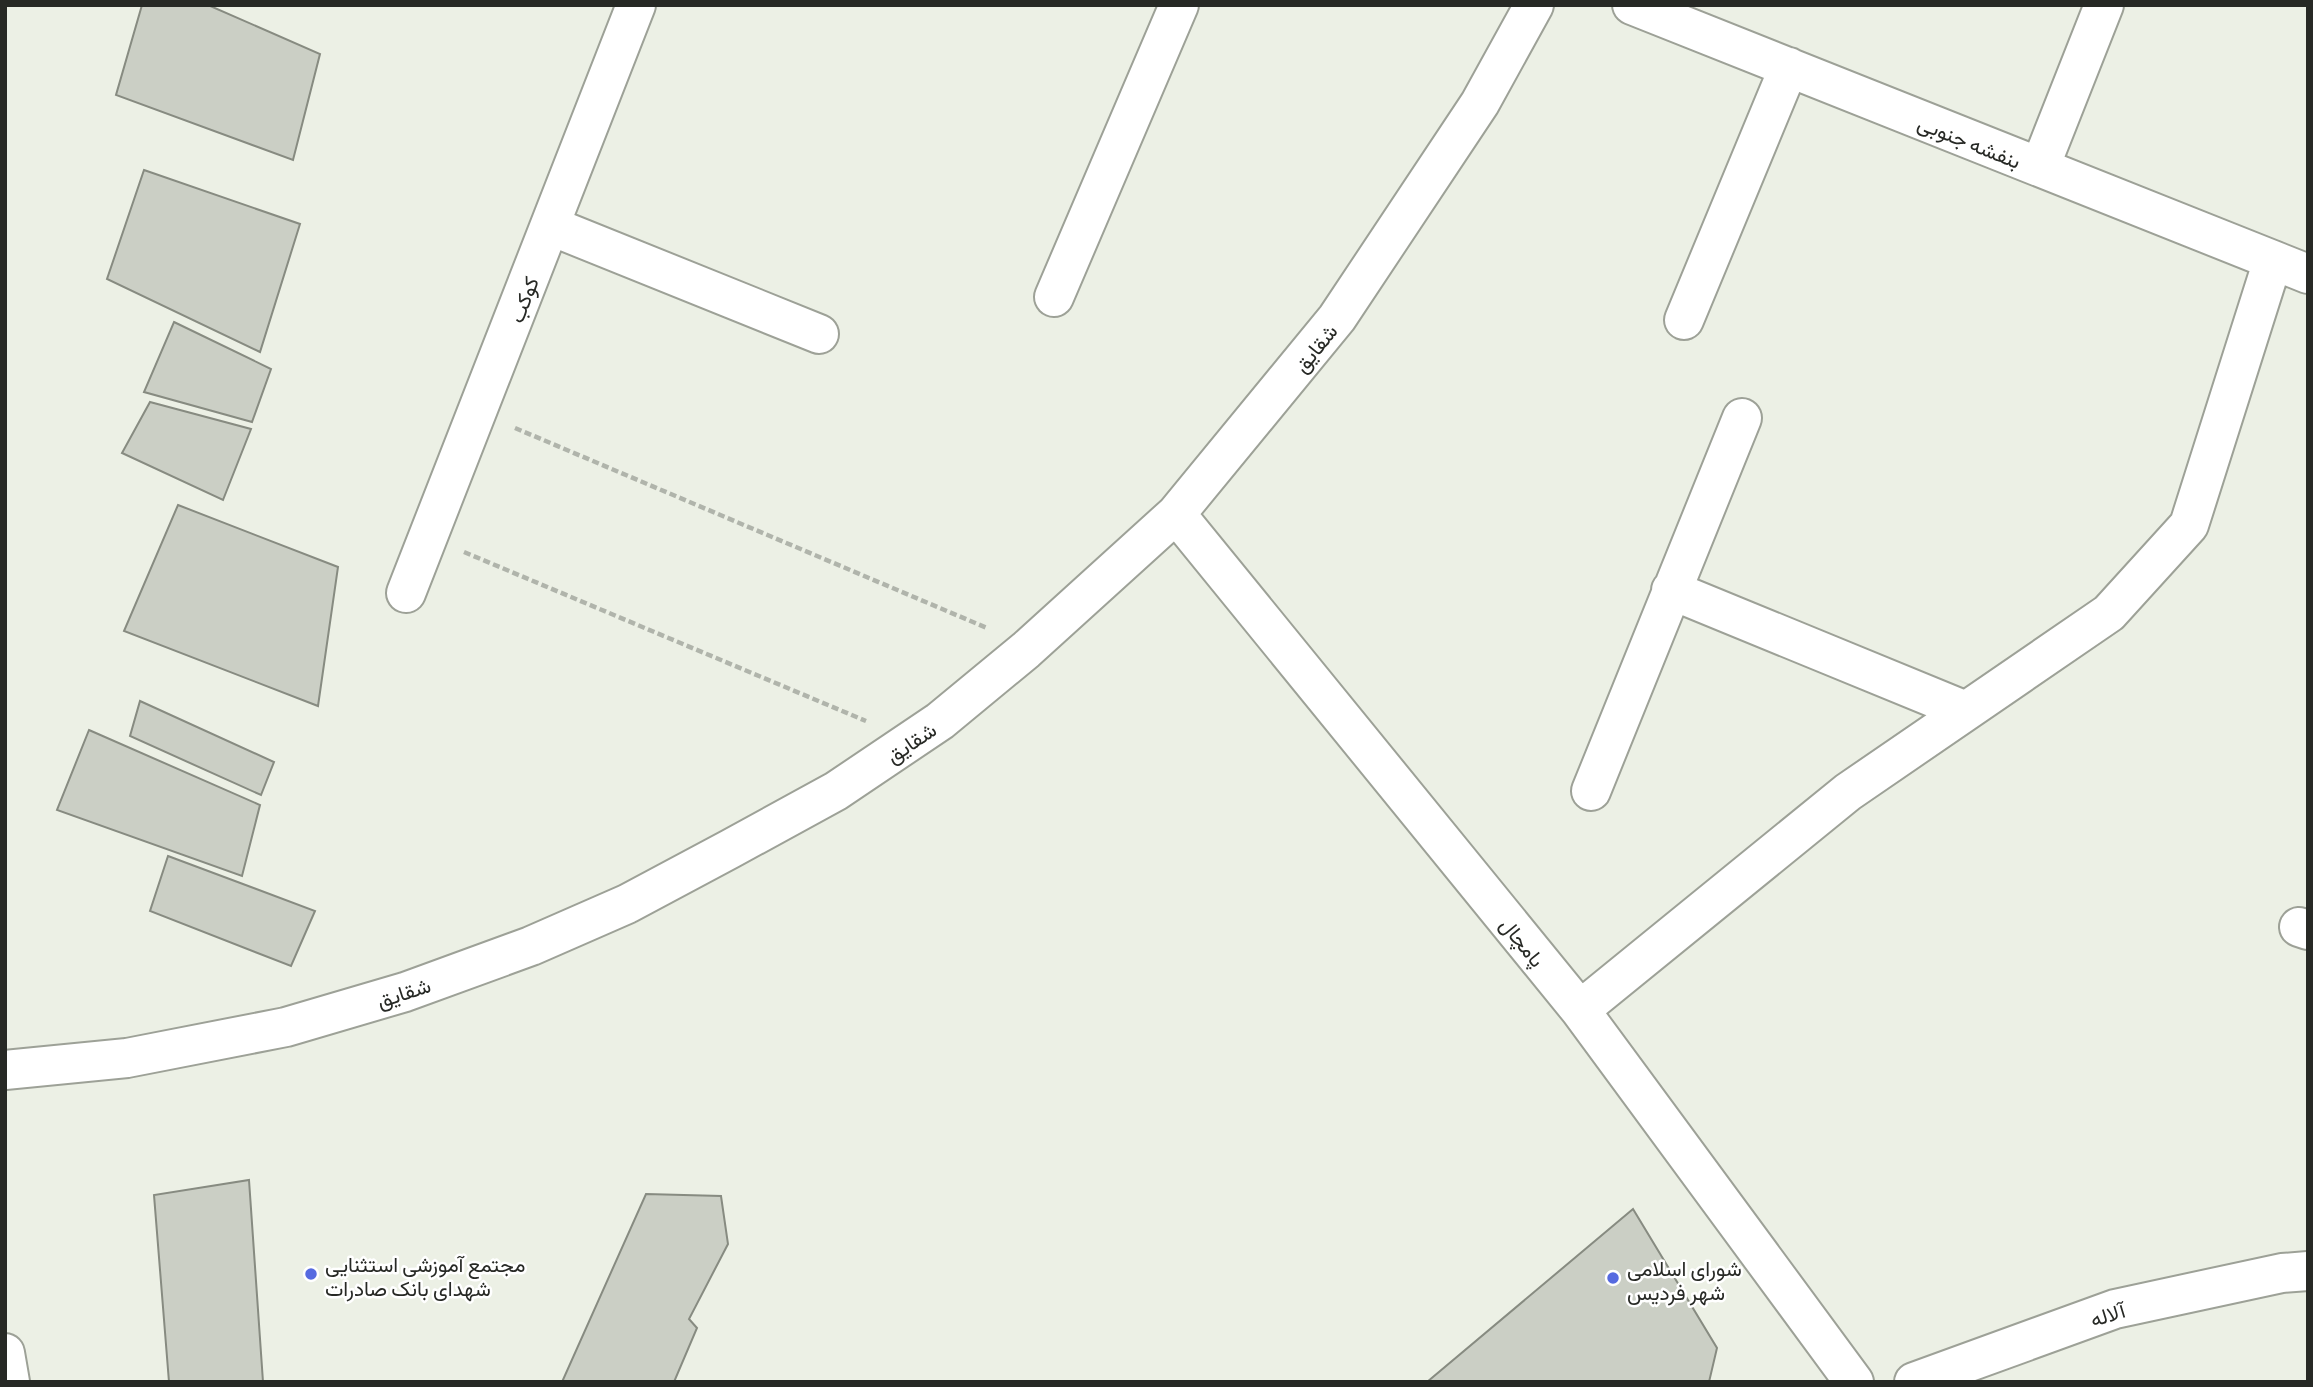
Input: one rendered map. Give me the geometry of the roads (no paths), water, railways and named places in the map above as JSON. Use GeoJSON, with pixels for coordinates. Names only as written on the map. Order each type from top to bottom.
{"type":"FeatureCollection","features":[{"type":"Feature","properties":{"kind":"street","name":"کوکب"},"geometry":{"type":"LineString","coordinates":[[406,593],[636,5]]}},
{"type":"Feature","properties":{"kind":"street"},"geometry":{"type":"LineString","coordinates":[[1054,297],[1179,5]]}},
{"type":"Feature","properties":{"kind":"street","name":"شقایق"},"geometry":{"type":"LineString","coordinates":[[5,1070],[127,1058],[286,1027],[405,992],[531,946],[627,904],[836,791],[940,721],[1026,650],[1176,514],[1337,318],[1480,103],[1534,5]]}},
{"type":"Feature","properties":{"kind":"street","name":"بنفشه جنوبی"},"geometry":{"type":"LineString","coordinates":[[1632,5],[2308,274]]}},
{"type":"Feature","properties":{"kind":"street"},"geometry":{"type":"LineString","coordinates":[[2040,167],[2104,5]]}},
{"type":"Feature","properties":{"kind":"street"},"geometry":{"type":"LineString","coordinates":[[1684,320],[1789,67]]}},
{"type":"Feature","properties":{"kind":"street"},"geometry":{"type":"LineString","coordinates":[[551,226],[819,334]]}},
{"type":"Feature","properties":{"kind":"street"},"geometry":{"type":"LineString","coordinates":[[1580,1010],[1848,792],[2109,614],[2189,525],[2273,260]]}},
{"type":"Feature","properties":{"kind":"street"},"geometry":{"type":"LineString","coordinates":[[1591,791],[1742,418]]}},
{"type":"Feature","properties":{"kind":"street","name":"پامچال"},"geometry":{"type":"LineString","coordinates":[[1176,514],[1580,1010],[1854,1382]]}},
{"type":"Feature","properties":{"kind":"street"},"geometry":{"type":"LineString","coordinates":[[1671,590],[1966,711]]}},
{"type":"Feature","properties":{"kind":"street","name":"آلاله"},"geometry":{"type":"LineString","coordinates":[[1914,1382],[2115,1309],[2282,1273],[2308,1271]]}},
{"type":"Feature","properties":{"kind":"street"},"geometry":{"type":"LineString","coordinates":[[5,1353],[9,1382]]}},
{"type":"Feature","properties":{"kind":"place","name":"مجتمع آموزشی استثنایی شهدای بانک صادرات"},"geometry":{"type":"Point","coordinates":[311,1274]}},
{"type":"Feature","properties":{"kind":"place","name":"شورای اسلامی شهر فردیس"},"geometry":{"type":"Point","coordinates":[1613,1278]}}]}
